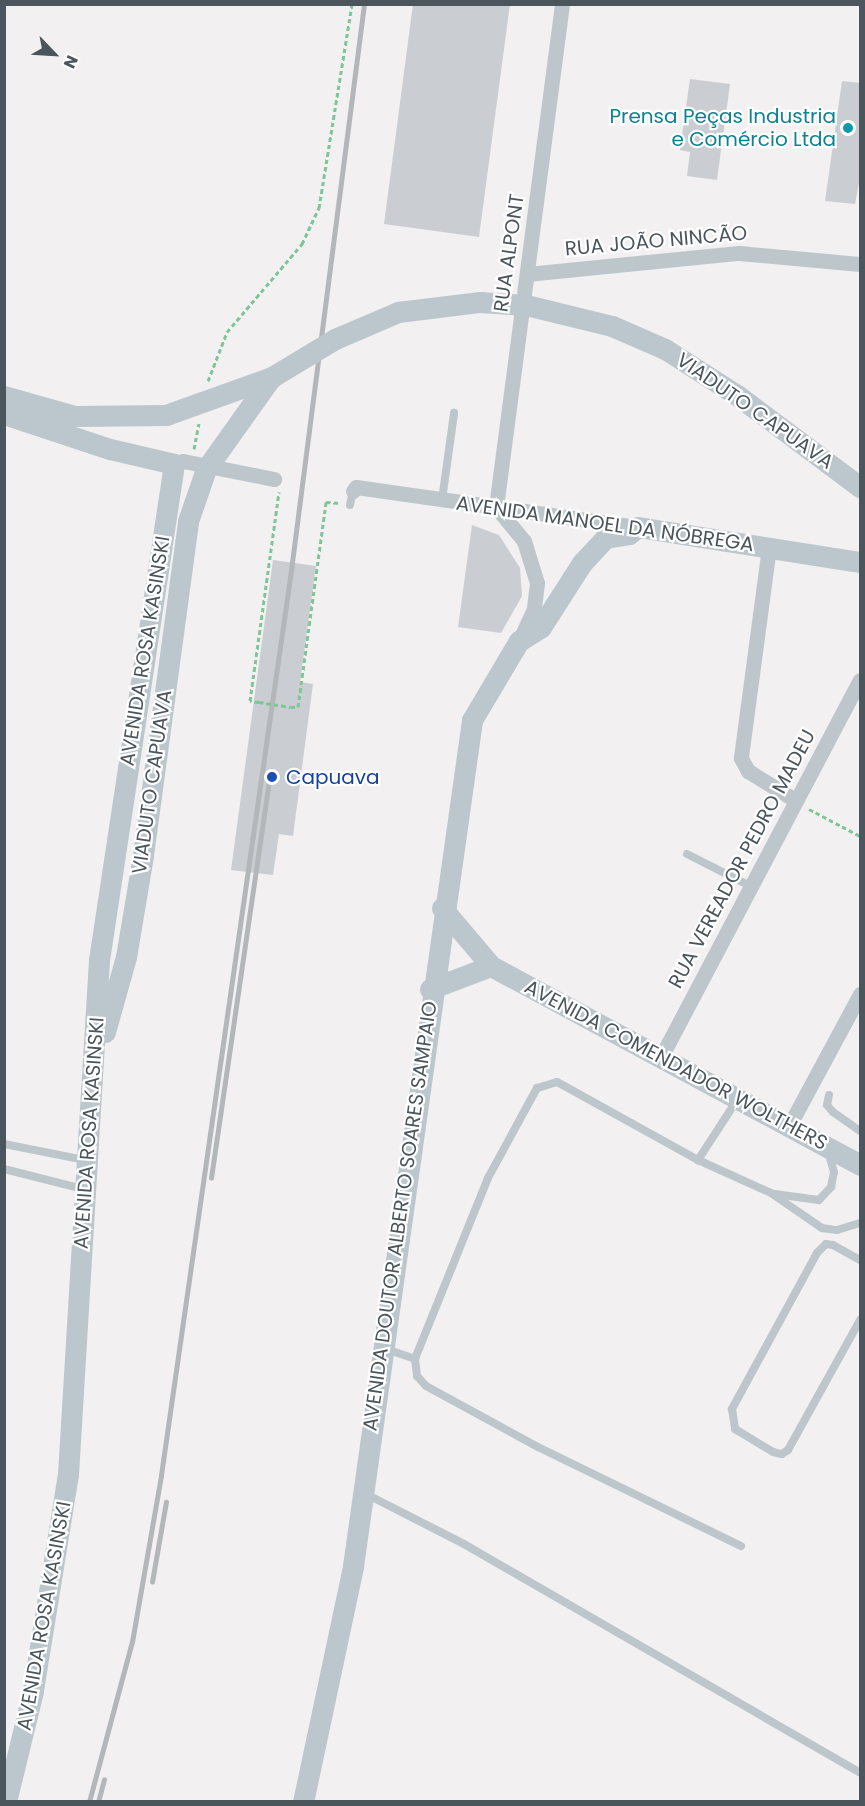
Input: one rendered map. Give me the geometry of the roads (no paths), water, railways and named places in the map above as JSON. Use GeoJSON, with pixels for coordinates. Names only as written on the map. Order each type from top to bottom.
{"type":"FeatureCollection","features":[{"type":"Feature","properties":{"kind":"main road","name":"VIADUTO CAPUAVA"},"geometry":{"type":"LineString","coordinates":[[4,396],[75,416],[142,418],[190,410],[272,376],[335,339],[399,312],[480,302],[526,305],[612,326],[665,348],[737,395],[861,487]]}},
{"type":"Feature","properties":{"kind":"main road","name":"VIADUTO CAPUAVA"},"geometry":{"type":"LineString","coordinates":[[96,1064],[126,957],[143,855],[188,521],[216,451],[272,376]]}},
{"type":"Feature","properties":{"kind":"main road"},"geometry":{"type":"LineString","coordinates":[[4,414],[110,449],[183,463]]}},
{"type":"Feature","properties":{"kind":"main road","name":"AVENIDA ROSA KASINSKI"},"geometry":{"type":"LineString","coordinates":[[6,1802],[33,1691],[68,1474],[84,1190],[96,1064],[99,960],[183,463]]}},
{"type":"Feature","properties":{"kind":"main road","name":"AVENIDA MANOEL DA NÓBREGA"},"geometry":{"type":"LineString","coordinates":[[638,527],[861,562]]}},
{"type":"Feature","properties":{"kind":"main road","name":"AVENIDA DOUTOR ALBERTO SOARES SAMPAIO"},"geometry":{"type":"LineString","coordinates":[[303,1802],[341,1629],[363,1492],[430,988],[467,735],[483,698],[519,641],[541,627],[592,551],[605,538],[638,527]]}},
{"type":"Feature","properties":{"kind":"main road","name":"AVENIDA COMENDADOR WOLTHERS"},"geometry":{"type":"LineString","coordinates":[[442,908],[491,966],[861,1165]]}},
{"type":"Feature","properties":{"kind":"main road"},"geometry":{"type":"LineString","coordinates":[[430,988],[491,966]]}},
{"type":"Feature","properties":{"kind":"street","name":"RUA ALPONT"},"geometry":{"type":"LineString","coordinates":[[496,507],[562,4]]}},
{"type":"Feature","properties":{"kind":"street","name":"RUA JOÃO NINCÃO"},"geometry":{"type":"LineString","coordinates":[[527,274],[738,253],[861,264]]}},
{"type":"Feature","properties":{"kind":"street"},"geometry":{"type":"LineString","coordinates":[[183,463],[276,485]]}},
{"type":"Feature","properties":{"kind":"street","name":"AVENIDA MANOEL DA NÓBREGA"},"geometry":{"type":"LineString","coordinates":[[351,498],[356,487],[638,527]]}},
{"type":"Feature","properties":{"kind":"street","name":"AVENIDA DOUTOR ALBERTO SOARES SAMPAIO"},"geometry":{"type":"LineString","coordinates":[[496,507],[524,541],[537,583],[534,609],[519,641]]}},
{"type":"Feature","properties":{"kind":"street"},"geometry":{"type":"LineString","coordinates":[[769,547],[741,758],[748,771],[795,800]]}},
{"type":"Feature","properties":{"kind":"street","name":"RUA VEREADOR PEDRO MADEU"},"geometry":{"type":"LineString","coordinates":[[661,1057],[795,800],[861,680]]}},
{"type":"Feature","properties":{"kind":"street"},"geometry":{"type":"LineString","coordinates":[[789,1126],[861,994]]}},
{"type":"Feature","properties":{"kind":"lane"},"geometry":{"type":"LineString","coordinates":[[442,500],[454,413]]}},
{"type":"Feature","properties":{"kind":"lane"},"geometry":{"type":"LineString","coordinates":[[687,854],[750,886]]}},
{"type":"Feature","properties":{"kind":"lane"},"geometry":{"type":"LineString","coordinates":[[741,1546],[538,1447],[426,1386],[417,1376],[415,1359],[488,1178],[537,1088],[557,1082],[698,1160],[771,1193],[822,1228],[837,1230],[861,1223]]}},
{"type":"Feature","properties":{"kind":"lane"},"geometry":{"type":"LineString","coordinates":[[830,1095],[827,1105],[833,1112],[861,1131]]}},
{"type":"Feature","properties":{"kind":"lane"},"geometry":{"type":"LineString","coordinates":[[698,1160],[737,1098]]}},
{"type":"Feature","properties":{"kind":"lane"},"geometry":{"type":"LineString","coordinates":[[4,1144],[87,1160]]}},
{"type":"Feature","properties":{"kind":"lane"},"geometry":{"type":"LineString","coordinates":[[771,1193],[819,1200],[831,1187],[834,1172],[827,1147]]}},
{"type":"Feature","properties":{"kind":"lane"},"geometry":{"type":"LineString","coordinates":[[4,1169],[84,1190]]}},
{"type":"Feature","properties":{"kind":"lane"},"geometry":{"type":"LineString","coordinates":[[861,1260],[833,1245],[826,1245],[818,1253],[732,1409],[735,1429],[773,1452],[782,1454],[788,1450],[861,1320]]}},
{"type":"Feature","properties":{"kind":"lane"},"geometry":{"type":"LineString","coordinates":[[381,1348],[415,1359]]}},
{"type":"Feature","properties":{"kind":"lane"},"geometry":{"type":"LineString","coordinates":[[363,1492],[464,1544],[861,1773]]}},
{"type":"Feature","properties":{"kind":"railway"},"geometry":{"type":"LineString","coordinates":[[89,1802],[132,1642],[161,1475],[290,578],[364,4]]}},
{"type":"Feature","properties":{"kind":"railway"},"geometry":{"type":"LineString","coordinates":[[211,1178],[270,772]]}},
{"type":"Feature","properties":{"kind":"railway"},"geometry":{"type":"LineString","coordinates":[[152,1582],[166,1502]]}},
{"type":"Feature","properties":{"kind":"railway"},"geometry":{"type":"LineString","coordinates":[[98,1802],[104,1780]]}},
{"type":"Feature","properties":{"kind":"place","name":"Prensa Peças Industria e Comércio Ltda"},"geometry":{"type":"Point","coordinates":[848,128]}},
{"type":"Feature","properties":{"kind":"place","name":"Capuava"},"geometry":{"type":"Point","coordinates":[272,777]}}]}
